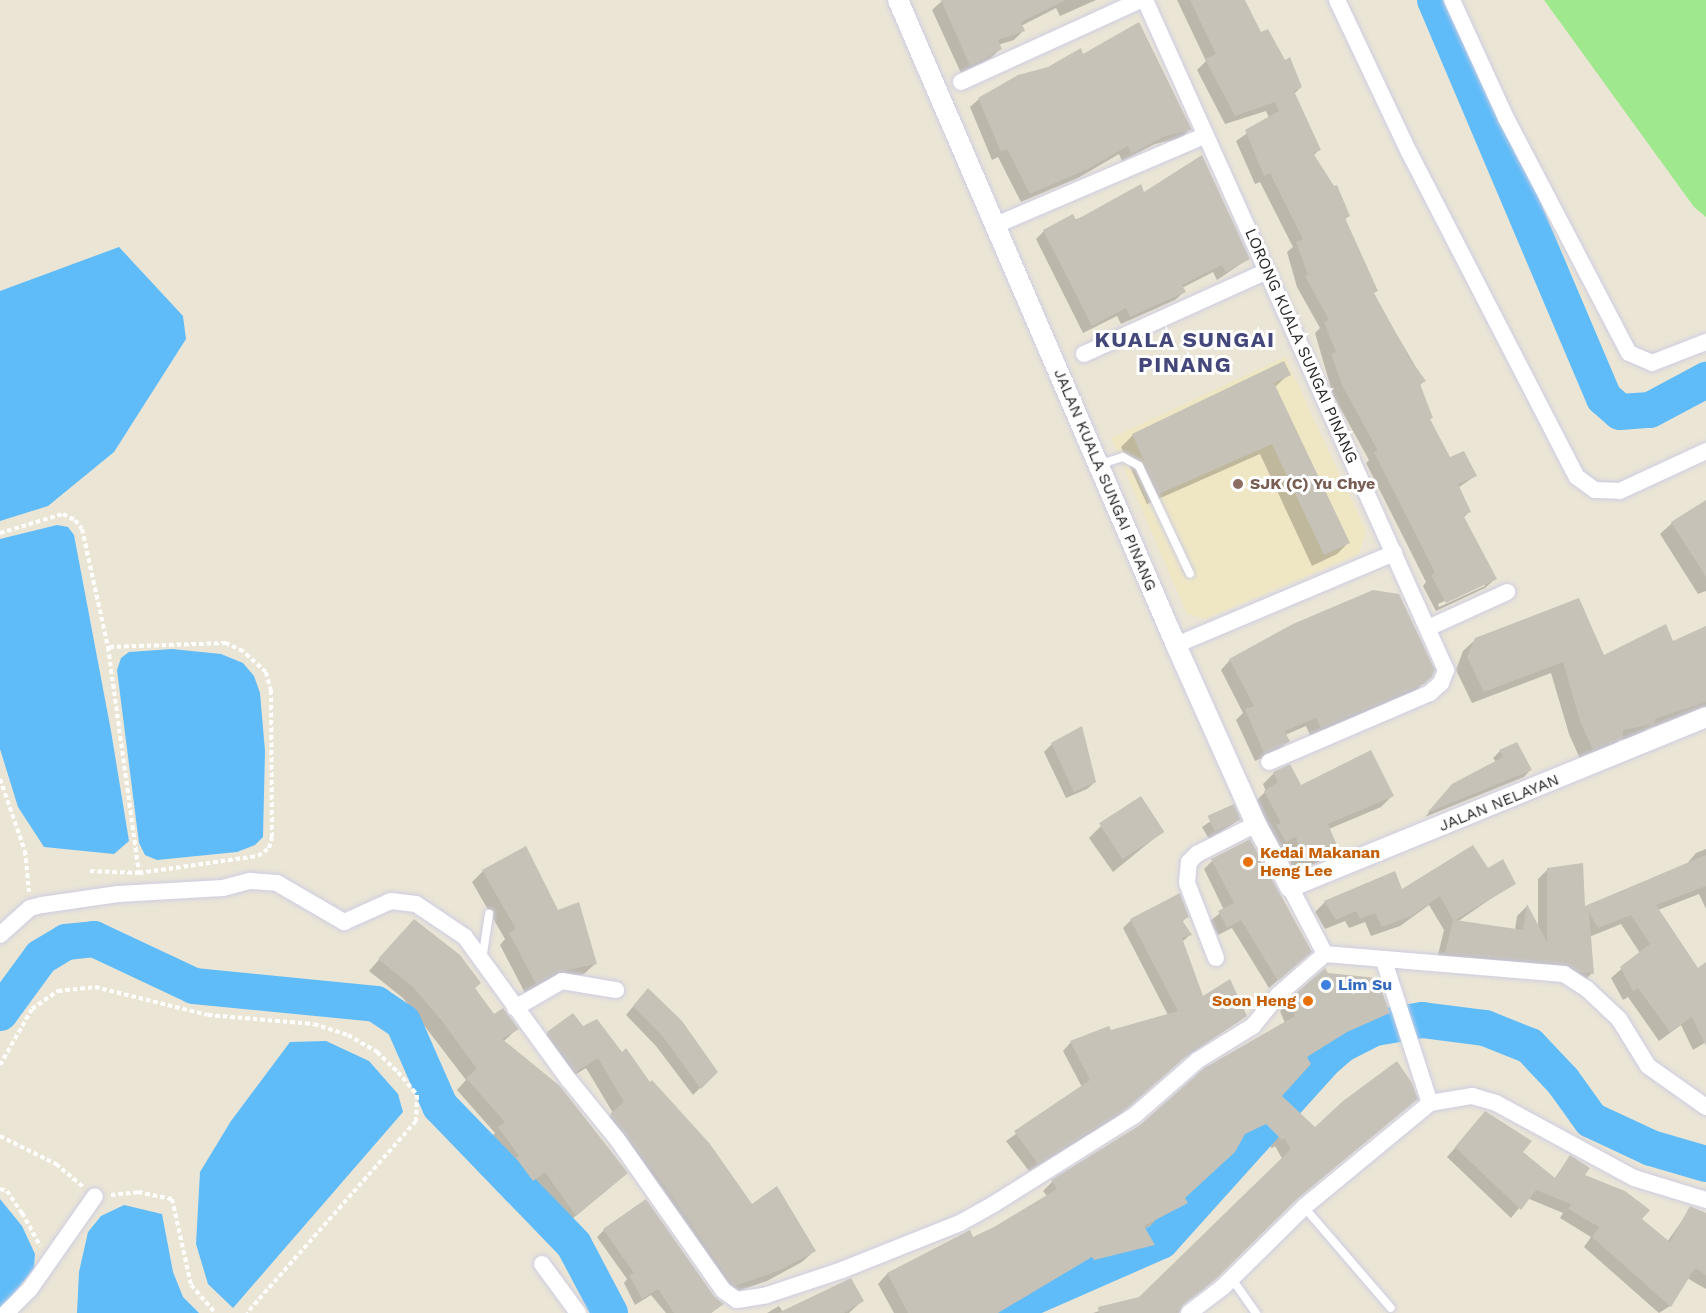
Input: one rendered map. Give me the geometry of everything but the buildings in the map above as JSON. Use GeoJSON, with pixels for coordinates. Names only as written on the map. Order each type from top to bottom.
{"type":"FeatureCollection","features":[{"type":"Feature","properties":{"kind":"street"},"geometry":{"type":"LineString","coordinates":[[961,82],[1143,0]]}},
{"type":"Feature","properties":{"kind":"street","name":"LORONG KUALA SUNGAI PINANG"},"geometry":{"type":"LineString","coordinates":[[1143,0],[1268,271],[1446,670],[1436,688],[1269,762]]}},
{"type":"Feature","properties":{"kind":"street"},"geometry":{"type":"LineString","coordinates":[[1337,0],[1409,152],[1577,477],[1595,490],[1620,491],[1706,452]]}},
{"type":"Feature","properties":{"kind":"street"},"geometry":{"type":"LineString","coordinates":[[1452,0],[1506,118],[1629,353],[1652,363],[1706,342]]}},
{"type":"Feature","properties":{"kind":"street","name":"JALAN KUALA SUNGAI PINANG"},"geometry":{"type":"LineString","coordinates":[[900,1],[1176,645],[1256,824],[1325,954]]}},
{"type":"Feature","properties":{"kind":"street"},"geometry":{"type":"LineString","coordinates":[[996,225],[1206,135]]}},
{"type":"Feature","properties":{"kind":"street"},"geometry":{"type":"LineString","coordinates":[[1084,354],[1268,271]]}},
{"type":"Feature","properties":{"kind":"street"},"geometry":{"type":"LineString","coordinates":[[1176,645],[1394,553]]}},
{"type":"Feature","properties":{"kind":"street"},"geometry":{"type":"LineString","coordinates":[[1428,628],[1507,592]]}},
{"type":"Feature","properties":{"kind":"street","name":"JALAN NELAYAN"},"geometry":{"type":"LineString","coordinates":[[1290,887],[1706,717]]}},
{"type":"Feature","properties":{"kind":"street"},"geometry":{"type":"LineString","coordinates":[[1216,958],[1187,883],[1189,862],[1197,854],[1256,824]]}},
{"type":"Feature","properties":{"kind":"street"},"geometry":{"type":"LineString","coordinates":[[0,935],[30,908],[88,897],[223,888],[268,880],[344,922],[391,901],[411,902],[465,937],[515,1008],[617,1138],[723,1290],[737,1300],[880,1255],[994,1204],[1129,1120],[1198,1060],[1253,1026],[1272,1001],[1325,954],[1387,969],[1554,972],[1575,978],[1619,1019],[1648,1066],[1706,1107]]}},
{"type":"Feature","properties":{"kind":"street"},"geometry":{"type":"LineString","coordinates":[[1387,969],[1430,1103]]}},
{"type":"Feature","properties":{"kind":"street"},"geometry":{"type":"LineString","coordinates":[[515,1008],[562,981],[616,990]]}},
{"type":"Feature","properties":{"kind":"street"},"geometry":{"type":"LineString","coordinates":[[1189,1313],[1232,1279],[1304,1207],[1430,1103],[1472,1096],[1496,1102],[1634,1178],[1706,1200]]}},
{"type":"Feature","properties":{"kind":"street"},"geometry":{"type":"LineString","coordinates":[[6,1313],[30,1289],[95,1196]]}},
{"type":"Feature","properties":{"kind":"street"},"geometry":{"type":"LineString","coordinates":[[542,1264],[578,1313]]}},
{"type":"Feature","properties":{"kind":"lane"},"geometry":{"type":"LineString","coordinates":[[1098,465],[1123,457],[1139,466],[1190,574]]}},
{"type":"Feature","properties":{"kind":"lane"},"geometry":{"type":"LineString","coordinates":[[482,960],[489,914]]}},
{"type":"Feature","properties":{"kind":"lane"},"geometry":{"type":"LineString","coordinates":[[1304,1207],[1391,1308]]}},
{"type":"Feature","properties":{"kind":"lane"},"geometry":{"type":"LineString","coordinates":[[1232,1279],[1256,1313]]}},
{"type":"Feature","properties":{"kind":"path"},"geometry":{"type":"LineString","coordinates":[[0,533],[63,514],[75,520],[82,529],[108,646],[139,873]]}},
{"type":"Feature","properties":{"kind":"path"},"geometry":{"type":"LineString","coordinates":[[90,871],[139,873],[258,856],[269,848],[271,691],[266,672],[256,661],[226,643],[108,646]]}},
{"type":"Feature","properties":{"kind":"path"},"geometry":{"type":"LineString","coordinates":[[0,780],[25,851],[30,908]]}},
{"type":"Feature","properties":{"kind":"path"},"geometry":{"type":"LineString","coordinates":[[0,1065],[32,1009],[58,991],[95,987],[208,1015],[314,1024],[348,1035],[377,1052],[398,1072],[417,1095],[416,1121],[247,1313]]}},
{"type":"Feature","properties":{"kind":"path"},"geometry":{"type":"LineString","coordinates":[[0,1136],[56,1164],[95,1196],[138,1192],[172,1199],[191,1285],[215,1313]]}},
{"type":"Feature","properties":{"kind":"path"},"geometry":{"type":"LineString","coordinates":[[0,1189],[7,1191],[22,1213],[48,1261]]}},
{"type":"Feature","properties":{"kind":"shaded area","name":"SJK (C) Yu Chye"},"geometry":{"type":"Polygon","coordinates":[[[1285,357],[1366,531],[1359,554],[1205,619],[1187,614],[1111,438],[1285,357]]]}},
{"type":"Feature","properties":{"kind":"green space"},"geometry":{"type":"Polygon","coordinates":[[[1544,0],[1706,0],[1706,217],[1694,207],[1544,0]]]}},
{"type":"Feature","properties":{"kind":"water"},"geometry":{"type":"Polygon","coordinates":[[[119,247],[183,316],[186,339],[114,452],[48,506],[0,521],[0,291],[119,247]]]}},
{"type":"Feature","properties":{"kind":"water"},"geometry":{"type":"Polygon","coordinates":[[[57,525],[68,527],[74,535],[111,731],[129,841],[114,854],[44,847],[18,807],[0,749],[0,539],[57,525]]]}},
{"type":"Feature","properties":{"kind":"water"},"geometry":{"type":"Polygon","coordinates":[[[172,649],[221,654],[243,663],[254,676],[260,693],[265,751],[263,837],[255,845],[237,852],[157,860],[145,855],[139,843],[117,670],[121,658],[129,652],[172,649]]]}},
{"type":"Feature","properties":{"kind":"water"},"geometry":{"type":"Polygon","coordinates":[[[326,1041],[369,1061],[398,1094],[403,1112],[233,1308],[208,1284],[196,1244],[200,1172],[231,1121],[290,1042],[326,1041]]]}},
{"type":"Feature","properties":{"kind":"water"},"geometry":{"type":"Polygon","coordinates":[[[0,1199],[22,1226],[35,1254],[34,1268],[0,1311],[0,1199]]]}},
{"type":"Feature","properties":{"kind":"water"},"geometry":{"type":"Polygon","coordinates":[[[124,1205],[162,1214],[173,1272],[183,1297],[199,1313],[77,1313],[79,1272],[88,1232],[101,1216],[124,1205]]]}},
{"type":"Feature","properties":{"kind":"waterway"},"geometry":{"type":"LineString","coordinates":[[1435,0],[1604,398],[1620,412],[1650,410],[1706,380]]}},
{"type":"Feature","properties":{"kind":"waterway"},"geometry":{"type":"LineString","coordinates":[[0,1013],[41,957],[66,942],[94,939],[194,986],[376,1004],[403,1022],[440,1106],[574,1245],[610,1313]]}},
{"type":"Feature","properties":{"kind":"waterway"},"geometry":{"type":"LineString","coordinates":[[997,1313],[1161,1241],[1324,1060],[1341,1045],[1375,1028],[1422,1020],[1485,1028],[1530,1046],[1563,1081],[1591,1120],[1651,1148],[1706,1164]]}},
{"type":"Feature","properties":{"kind":"place","name":"SJK (C) Yu Chye"},"geometry":{"type":"Point","coordinates":[1238,484]}},
{"type":"Feature","properties":{"kind":"place","name":"Kedai Makanan Heng Lee"},"geometry":{"type":"Point","coordinates":[1248,862]}},
{"type":"Feature","properties":{"kind":"place","name":"Lim Su"},"geometry":{"type":"Point","coordinates":[1326,985]}},
{"type":"Feature","properties":{"kind":"place","name":"Soon Heng"},"geometry":{"type":"Point","coordinates":[1308,1001]}},
{"type":"Feature","properties":{"kind":"district","name":"KUALA SUNGAI PINANG"},"geometry":{"type":"Point","coordinates":[1185,352]}}]}
